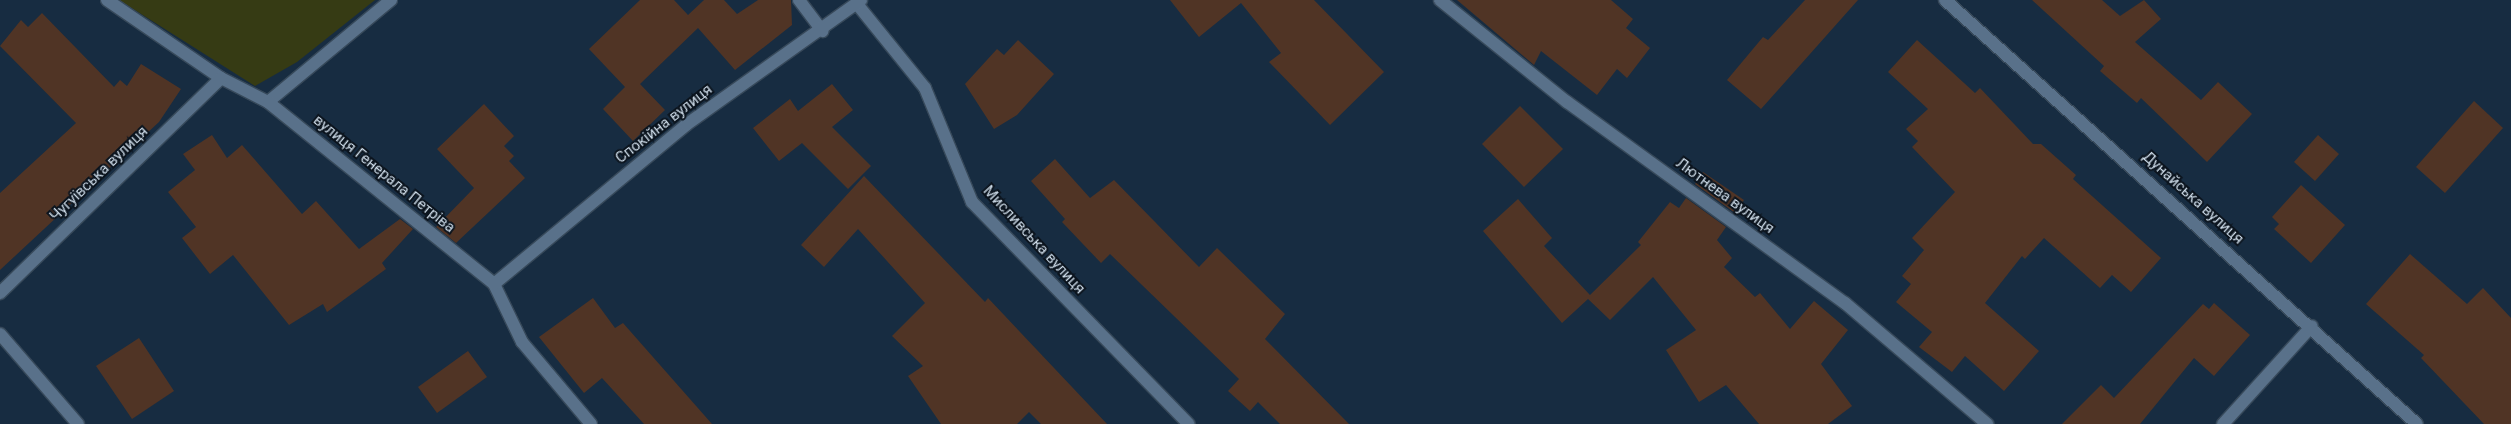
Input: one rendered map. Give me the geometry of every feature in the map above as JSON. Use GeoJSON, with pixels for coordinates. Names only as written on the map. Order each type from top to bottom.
{"type":"FeatureCollection","features":[{"type":"Feature","properties":{"kind":"street","name":"вулиця Генерала Петріва"},"geometry":{"type":"LineString","coordinates":[[107,0],[222,78],[268,102],[494,284],[522,342],[591,424]]}},
{"type":"Feature","properties":{"kind":"street"},"geometry":{"type":"LineString","coordinates":[[268,102],[391,0]]}},
{"type":"Feature","properties":{"kind":"street"},"geometry":{"type":"LineString","coordinates":[[799,0],[822,30]]}},
{"type":"Feature","properties":{"kind":"street","name":"Лютнева вулиця"},"geometry":{"type":"LineString","coordinates":[[1440,0],[1567,102],[1845,303],[1987,424]]}},
{"type":"Feature","properties":{"kind":"street","name":"Дунайська вулиця"},"geometry":{"type":"LineString","coordinates":[[1945,0],[2312,326],[2417,424]]}},
{"type":"Feature","properties":{"kind":"street","name":"Спокійна вулиця"},"geometry":{"type":"LineString","coordinates":[[494,284],[686,125],[859,2]]}},
{"type":"Feature","properties":{"kind":"street","name":"Мисливська вулиця"},"geometry":{"type":"LineString","coordinates":[[859,2],[925,88],[972,202],[1188,424]]}},
{"type":"Feature","properties":{"kind":"street","name":"Чугуївська вулиця"},"geometry":{"type":"LineString","coordinates":[[0,293],[222,78]]}},
{"type":"Feature","properties":{"kind":"street"},"geometry":{"type":"LineString","coordinates":[[2223,424],[2312,326]]}},
{"type":"Feature","properties":{"kind":"street"},"geometry":{"type":"LineString","coordinates":[[0,334],[78,424]]}},
{"type":"Feature","properties":{"kind":"green space"},"geometry":{"type":"Polygon","coordinates":[[[119,0],[375,0],[297,62],[255,86],[119,0]]]}},
{"type":"Feature","properties":{"kind":"building"},"geometry":{"type":"Polygon","coordinates":[[[640,0],[674,0],[688,15],[704,0],[724,0],[737,14],[758,0],[791,0],[792,25],[735,70],[698,28],[640,84],[665,110],[633,141],[603,109],[625,87],[589,49],[640,0]]]}},
{"type":"Feature","properties":{"kind":"building"},"geometry":{"type":"Polygon","coordinates":[[[1170,0],[1314,0],[1384,72],[1330,125],[1269,62],[1281,53],[1241,3],[1199,37],[1170,0]]]}},
{"type":"Feature","properties":{"kind":"building"},"geometry":{"type":"Polygon","coordinates":[[[1457,0],[1611,0],[1633,19],[1626,28],[1650,48],[1627,78],[1617,69],[1597,95],[1541,51],[1534,65],[1457,0]]]}},
{"type":"Feature","properties":{"kind":"building"},"geometry":{"type":"Polygon","coordinates":[[[1805,0],[1858,0],[1761,109],[1727,80],[1763,37],[1768,40],[1805,0]]]}},
{"type":"Feature","properties":{"kind":"building"},"geometry":{"type":"Polygon","coordinates":[[[2032,0],[2102,0],[2120,16],[2144,0],[2161,19],[2135,42],[2201,100],[2218,82],[2252,114],[2207,162],[2141,98],[2137,103],[2100,71],[2104,66],[2032,0]]]}},
{"type":"Feature","properties":{"kind":"building"},"geometry":{"type":"Polygon","coordinates":[[[42,13],[114,87],[120,80],[127,86],[141,64],[181,89],[159,122],[0,270],[0,193],[76,123],[0,46],[21,20],[28,27],[42,13]]]}},
{"type":"Feature","properties":{"kind":"building"},"geometry":{"type":"Polygon","coordinates":[[[1018,40],[1054,74],[1017,115],[994,129],[965,84],[997,49],[1004,55],[1018,40]]]}},
{"type":"Feature","properties":{"kind":"building"},"geometry":{"type":"Polygon","coordinates":[[[1917,40],[1975,93],[1980,88],[2033,144],[2041,144],[2076,175],[2073,179],[2161,258],[2131,292],[2112,275],[2100,288],[2044,238],[2025,259],[2022,256],[1985,303],[2039,351],[2004,391],[1965,356],[1952,372],[1919,347],[1932,332],[1896,302],[1911,284],[1902,276],[1924,250],[1912,238],[1955,192],[1912,147],[1918,141],[1906,129],[1928,109],[1888,72],[1917,40]]]}},
{"type":"Feature","properties":{"kind":"building"},"geometry":{"type":"Polygon","coordinates":[[[832,84],[853,110],[832,127],[871,166],[848,189],[802,143],[779,161],[753,128],[790,99],[798,111],[832,84]]]}},
{"type":"Feature","properties":{"kind":"building"},"geometry":{"type":"Polygon","coordinates":[[[2474,101],[2503,128],[2445,193],[2416,167],[2474,101]]]}},
{"type":"Feature","properties":{"kind":"building"},"geometry":{"type":"Polygon","coordinates":[[[484,104],[514,136],[504,146],[514,156],[509,161],[525,178],[456,243],[436,227],[474,188],[437,149],[484,104]]]}},
{"type":"Feature","properties":{"kind":"building"},"geometry":{"type":"Polygon","coordinates":[[[1520,106],[1563,149],[1524,187],[1482,144],[1520,106]]]}},
{"type":"Feature","properties":{"kind":"building"},"geometry":{"type":"Polygon","coordinates":[[[212,135],[227,158],[242,145],[302,214],[316,201],[359,249],[400,219],[413,229],[382,263],[386,269],[327,312],[323,304],[289,325],[233,255],[210,274],[182,238],[196,227],[168,192],[195,170],[183,154],[212,135]]]}},
{"type":"Feature","properties":{"kind":"building"},"geometry":{"type":"Polygon","coordinates":[[[2318,135],[2339,154],[2315,181],[2294,162],[2318,135]]]}},
{"type":"Feature","properties":{"kind":"building"},"geometry":{"type":"Polygon","coordinates":[[[1055,159],[1090,198],[1114,180],[1199,267],[1217,248],[1285,314],[1265,339],[1349,424],[1280,424],[1258,402],[1250,411],[1228,391],[1239,379],[1110,254],[1101,263],[1062,222],[1065,219],[1031,181],[1055,159]]]}},
{"type":"Feature","properties":{"kind":"building"},"geometry":{"type":"Polygon","coordinates":[[[1703,172],[1744,200],[1735,213],[1695,184],[1703,172]]]}},
{"type":"Feature","properties":{"kind":"building"},"geometry":{"type":"Polygon","coordinates":[[[864,176],[985,302],[988,298],[1107,424],[1041,424],[1029,412],[1017,424],[941,424],[908,376],[923,366],[892,336],[925,303],[858,229],[824,267],[801,245],[864,176]]]}},
{"type":"Feature","properties":{"kind":"building"},"geometry":{"type":"Polygon","coordinates":[[[2301,185],[2345,225],[2311,263],[2274,229],[2279,224],[2272,217],[2301,185]]]}},
{"type":"Feature","properties":{"kind":"building"},"geometry":{"type":"Polygon","coordinates":[[[1686,198],[1726,227],[1717,240],[1732,258],[1724,267],[1755,297],[1760,293],[1790,329],[1814,301],[1848,330],[1821,364],[1852,406],[1828,424],[1759,424],[1726,385],[1699,402],[1666,350],[1696,330],[1653,277],[1610,320],[1588,299],[1562,323],[1483,231],[1518,199],[1552,238],[1544,246],[1590,295],[1641,245],[1638,242],[1670,202],[1679,208],[1686,198]]]}},
{"type":"Feature","properties":{"kind":"building"},"geometry":{"type":"Polygon","coordinates":[[[2410,254],[2467,304],[2483,288],[2511,318],[2511,424],[2484,424],[2421,358],[2424,355],[2366,304],[2410,254]]]}},
{"type":"Feature","properties":{"kind":"building"},"geometry":{"type":"Polygon","coordinates":[[[593,298],[615,328],[623,323],[712,424],[644,424],[602,378],[584,393],[539,337],[593,298]]]}},
{"type":"Feature","properties":{"kind":"building"},"geometry":{"type":"Polygon","coordinates":[[[2214,303],[2250,335],[2214,376],[2194,358],[2140,424],[2062,424],[2101,385],[2114,398],[2203,304],[2209,309],[2214,303]]]}},
{"type":"Feature","properties":{"kind":"building"},"geometry":{"type":"Polygon","coordinates":[[[139,338],[174,391],[132,419],[96,366],[139,338]]]}},
{"type":"Feature","properties":{"kind":"building"},"geometry":{"type":"Polygon","coordinates":[[[468,351],[487,377],[437,413],[418,387],[468,351]]]}}]}
